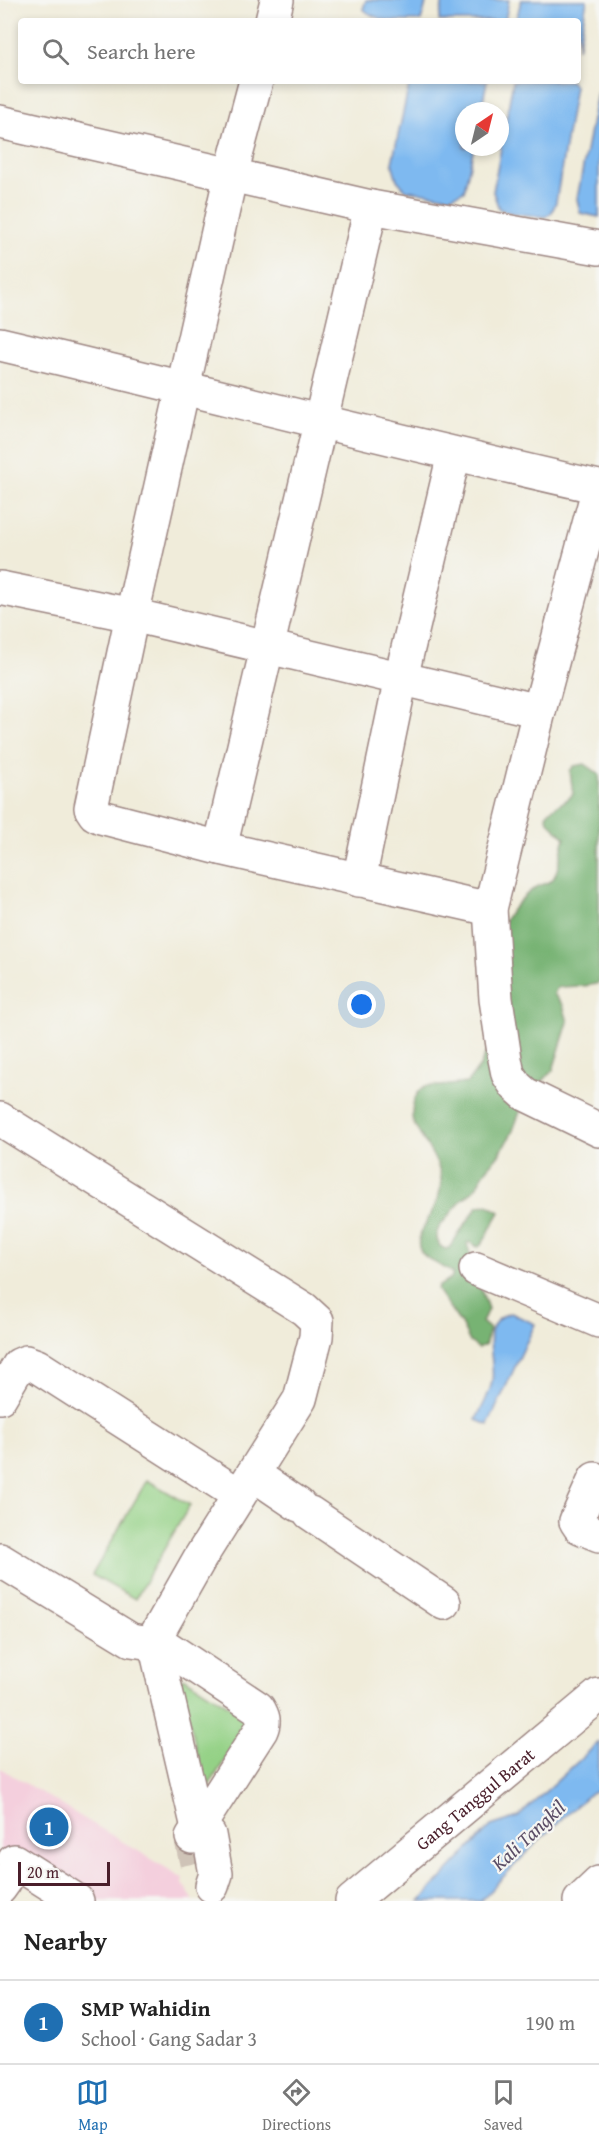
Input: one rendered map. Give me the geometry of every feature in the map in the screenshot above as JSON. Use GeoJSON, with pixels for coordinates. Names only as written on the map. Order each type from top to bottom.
{"type":"FeatureCollection","features":[{"type":"Feature","properties":{"kind":"street"},"geometry":{"type":"LineString","coordinates":[[273,18],[278,0]]}},
{"type":"Feature","properties":{"kind":"street"},"geometry":{"type":"LineString","coordinates":[[255,84],[231,174],[132,615],[92,808],[95,814],[101,817],[220,848],[490,909]]}},
{"type":"Feature","properties":{"kind":"street"},"geometry":{"type":"LineString","coordinates":[[0,122],[371,207],[599,248]]}},
{"type":"Feature","properties":{"kind":"street"},"geometry":{"type":"LineString","coordinates":[[220,848],[371,207]]}},
{"type":"Feature","properties":{"kind":"street"},"geometry":{"type":"LineString","coordinates":[[0,344],[599,487],[539,711],[490,909],[496,999],[508,1074],[525,1094],[599,1130]]}},
{"type":"Feature","properties":{"kind":"street"},"geometry":{"type":"LineString","coordinates":[[359,880],[401,678],[454,454]]}},
{"type":"Feature","properties":{"kind":"street"},"geometry":{"type":"LineString","coordinates":[[0,588],[132,615],[539,711]]}},
{"type":"Feature","properties":{"kind":"street"},"geometry":{"type":"LineString","coordinates":[[0,1119],[304,1308],[317,1321],[316,1337],[300,1399],[200,1558],[154,1639],[145,1642],[131,1640],[2,1566]]}},
{"type":"Feature","properties":{"kind":"street"},"geometry":{"type":"LineString","coordinates":[[476,1269],[599,1321]]}},
{"type":"Feature","properties":{"kind":"street"},"geometry":{"type":"LineString","coordinates":[[0,1397],[19,1365],[26,1362],[37,1366],[246,1485],[304,1509],[444,1603]]}},
{"type":"Feature","properties":{"kind":"street"},"geometry":{"type":"LineString","coordinates":[[595,1479],[576,1521],[580,1527],[599,1535]]}},
{"type":"Feature","properties":{"kind":"street"},"geometry":{"type":"LineString","coordinates":[[154,1639],[204,1864]]}},
{"type":"Feature","properties":{"kind":"street"},"geometry":{"type":"LineString","coordinates":[[154,1639],[258,1707],[263,1715],[264,1723],[204,1864]]}},
{"type":"Feature","properties":{"kind":"street","name":"Gang Tanggul Barat"},"geometry":{"type":"LineString","coordinates":[[352,1901],[599,1695]]}},
{"type":"Feature","properties":{"kind":"street"},"geometry":{"type":"LineString","coordinates":[[5,1877],[40,1901]]}},
{"type":"Feature","properties":{"kind":"street"},"geometry":{"type":"LineString","coordinates":[[5,1877],[77,1901]]}},
{"type":"Feature","properties":{"kind":"street"},"geometry":{"type":"LineString","coordinates":[[580,1901],[599,1883]]}},
{"type":"Feature","properties":{"kind":"shaded area"},"geometry":{"type":"Polygon","coordinates":[[[0,1768],[183,1878],[183,1884],[194,1901],[59,1901],[0,1872],[0,1768]]]}},
{"type":"Feature","properties":{"kind":"green space"},"geometry":{"type":"Polygon","coordinates":[[[585,764],[599,774],[599,983],[557,988],[554,994],[563,1005],[568,1022],[553,1070],[541,1083],[529,1088],[512,1133],[500,1153],[486,1170],[475,1189],[462,1200],[437,1232],[440,1246],[445,1249],[449,1248],[478,1206],[488,1205],[500,1212],[481,1245],[478,1247],[469,1242],[467,1244],[470,1254],[470,1270],[481,1289],[488,1309],[482,1322],[490,1329],[485,1345],[478,1348],[470,1342],[461,1324],[437,1290],[452,1277],[452,1273],[425,1256],[419,1247],[420,1235],[434,1208],[441,1187],[441,1179],[434,1158],[413,1122],[413,1107],[418,1093],[425,1086],[467,1083],[480,1066],[500,1022],[503,923],[526,895],[554,877],[565,838],[548,821],[546,815],[552,808],[573,794],[570,771],[574,766],[585,764]]]}},
{"type":"Feature","properties":{"kind":"green space"},"geometry":{"type":"Polygon","coordinates":[[[147,1480],[190,1505],[135,1599],[92,1575],[147,1480]]]}},
{"type":"Feature","properties":{"kind":"green space"},"geometry":{"type":"Polygon","coordinates":[[[182,1678],[244,1715],[249,1722],[206,1790],[180,1681],[182,1678]]]}},
{"type":"Feature","properties":{"kind":"water"},"geometry":{"type":"Polygon","coordinates":[[[366,0],[427,0],[422,18],[380,18],[363,9],[366,0]]]}},
{"type":"Feature","properties":{"kind":"water"},"geometry":{"type":"Polygon","coordinates":[[[443,0],[509,0],[506,18],[440,18],[443,0]]]}},
{"type":"Feature","properties":{"kind":"water"},"geometry":{"type":"Polygon","coordinates":[[[521,0],[587,0],[581,33],[581,18],[517,18],[521,0]]]}},
{"type":"Feature","properties":{"kind":"water"},"geometry":{"type":"Polygon","coordinates":[[[409,84],[486,84],[483,102],[455,102],[455,156],[472,156],[464,191],[450,197],[406,190],[397,180],[392,163],[409,84]]]}},
{"type":"Feature","properties":{"kind":"water"},"geometry":{"type":"Polygon","coordinates":[[[512,84],[573,84],[575,86],[556,202],[552,212],[545,217],[511,213],[499,209],[493,192],[499,156],[509,156],[509,103],[512,84]]]}},
{"type":"Feature","properties":{"kind":"water"},"geometry":{"type":"Polygon","coordinates":[[[599,92],[599,217],[580,213],[577,199],[599,92]]]}},
{"type":"Feature","properties":{"kind":"water"},"geometry":{"type":"Polygon","coordinates":[[[511,1313],[535,1324],[488,1425],[476,1420],[492,1381],[491,1332],[494,1324],[511,1313]]]}},
{"type":"Feature","properties":{"kind":"water","name":"Kali Tangkil"},"geometry":{"type":"Polygon","coordinates":[[[599,1742],[599,1790],[587,1796],[542,1837],[480,1901],[420,1901],[491,1826],[518,1817],[599,1742]]]}},
{"type":"Feature","properties":{"kind":"tunnel"},"geometry":{"type":"LineString","coordinates":[[191,1840],[196,1863]]}},
{"type":"Feature","properties":{"kind":"place","name":"SMP Wahidin"},"geometry":{"type":"Point","coordinates":[49,1827]}}]}
